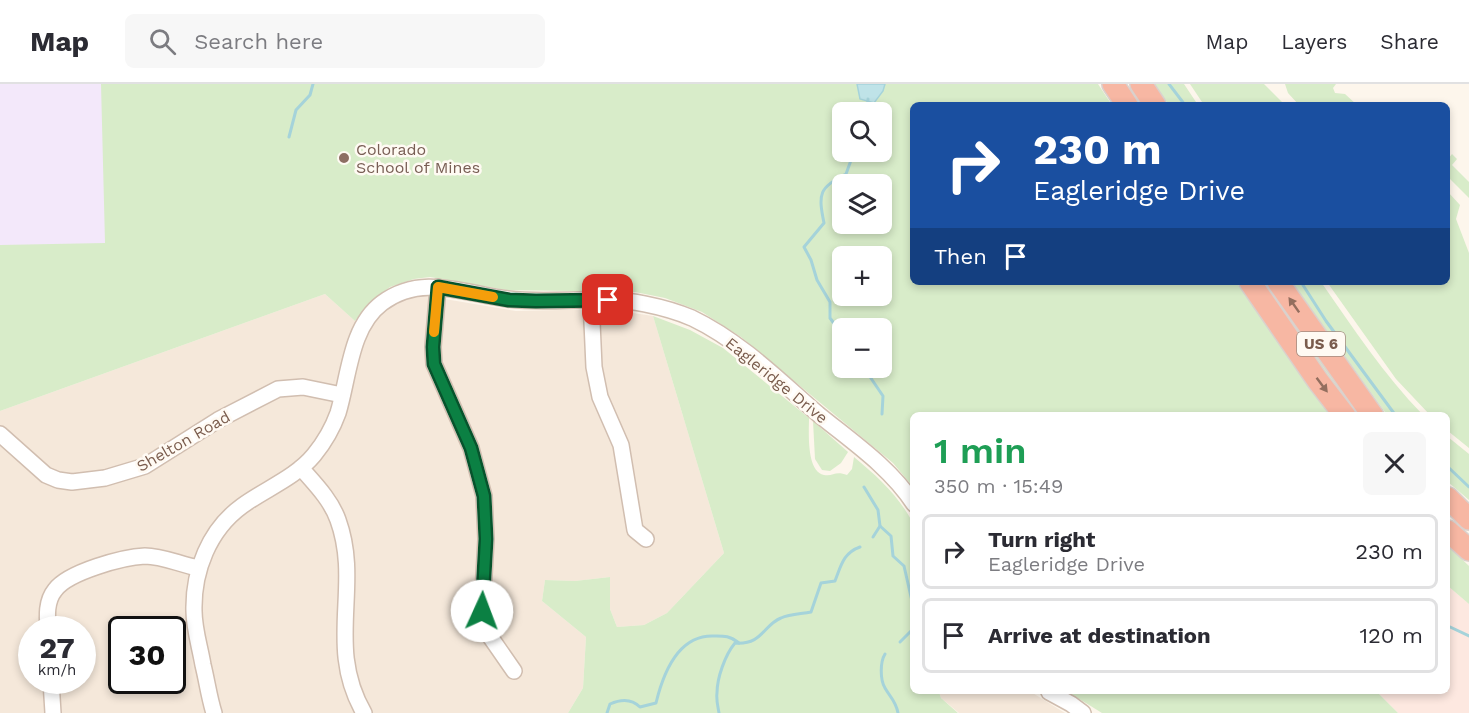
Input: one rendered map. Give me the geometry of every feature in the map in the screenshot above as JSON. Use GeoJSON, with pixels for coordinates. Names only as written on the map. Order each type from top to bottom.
{"type":"FeatureCollection","features":[{"type":"Feature","properties":{"kind":"highway"},"geometry":{"type":"LineString","coordinates":[[1113,84],[1125,102]]}},
{"type":"Feature","properties":{"kind":"highway"},"geometry":{"type":"LineString","coordinates":[[1141,84],[1153,102]]}},
{"type":"Feature","properties":{"kind":"highway","name":"US 6"},"geometry":{"type":"LineString","coordinates":[[1252,285],[1342,412]]}},
{"type":"Feature","properties":{"kind":"highway","name":"US 6"},"geometry":{"type":"LineString","coordinates":[[1280,285],[1370,412]]}},
{"type":"Feature","properties":{"kind":"highway"},"geometry":{"type":"LineString","coordinates":[[1450,500],[1469,519]]}},
{"type":"Feature","properties":{"kind":"highway"},"geometry":{"type":"LineString","coordinates":[[1450,533],[1469,550]]}},
{"type":"Feature","properties":{"kind":"street","name":"Eagleridge Drive"},"geometry":{"type":"LineString","coordinates":[[214,713],[194,612],[199,568],[210,542],[240,507],[301,468],[322,444],[337,416],[354,348],[362,328],[373,311],[384,301],[416,287],[438,287],[509,300],[591,300],[644,303],[692,318],[733,342],[891,475],[910,499]]}},
{"type":"Feature","properties":{"kind":"street"},"geometry":{"type":"LineString","coordinates":[[438,287],[433,347],[434,364],[471,448],[484,496],[486,539],[482,611],[489,636],[514,671]]}},
{"type":"Feature","properties":{"kind":"street"},"geometry":{"type":"LineString","coordinates":[[591,300],[594,367],[600,397],[621,445],[635,530],[646,539]]}},
{"type":"Feature","properties":{"kind":"street","name":"Shelton Road"},"geometry":{"type":"LineString","coordinates":[[0,434],[46,475],[58,480],[83,481],[105,478],[145,466],[218,420],[278,389],[303,387],[342,395]]}},
{"type":"Feature","properties":{"kind":"street"},"geometry":{"type":"LineString","coordinates":[[301,468],[322,492],[337,517],[344,540],[347,563],[344,656],[356,698],[364,713]]}},
{"type":"Feature","properties":{"kind":"street"},"geometry":{"type":"LineString","coordinates":[[47,616],[50,599],[59,585],[81,573],[128,558],[147,556],[199,568]]}},
{"type":"Feature","properties":{"kind":"street"},"geometry":{"type":"LineString","coordinates":[[52,694],[53,713]]}},
{"type":"Feature","properties":{"kind":"street"},"geometry":{"type":"LineString","coordinates":[[1053,694],[1083,713]]}},
{"type":"Feature","properties":{"kind":"shaded area","name":"Colorado School of Mines"},"geometry":{"type":"Polygon","coordinates":[[[0,84],[686,84],[692,233],[0,250],[0,84]]]}},
{"type":"Feature","properties":{"kind":"shaded area"},"geometry":{"type":"Polygon","coordinates":[[[325,294],[354,320],[369,328],[388,306],[405,298],[421,295],[516,311],[607,309],[653,316],[724,553],[667,613],[644,625],[617,627],[610,609],[610,577],[575,581],[545,580],[542,601],[586,637],[583,688],[568,713],[0,713],[0,411],[325,294]]]}},
{"type":"Feature","properties":{"kind":"shaded area"},"geometry":{"type":"Polygon","coordinates":[[[1450,588],[1469,604],[1469,713],[1398,713],[1379,694],[1450,694],[1450,588]]]}},
{"type":"Feature","properties":{"kind":"shaded area"},"geometry":{"type":"Polygon","coordinates":[[[940,694],[1034,694],[1065,713],[959,713],[941,698],[940,694]]]}},
{"type":"Feature","properties":{"kind":"green space"},"geometry":{"type":"Polygon","coordinates":[[[101,84],[1098,84],[1110,102],[910,102],[910,285],[1238,285],[1329,412],[910,412],[910,483],[893,463],[741,337],[702,312],[665,298],[635,292],[507,290],[430,277],[414,279],[390,287],[368,304],[355,321],[325,294],[0,411],[0,245],[105,243],[101,84]]]}},
{"type":"Feature","properties":{"kind":"green space"},"geometry":{"type":"Polygon","coordinates":[[[1154,84],[1184,84],[1196,102],[1167,102],[1154,84]]]}},
{"type":"Feature","properties":{"kind":"green space"},"geometry":{"type":"Polygon","coordinates":[[[1190,84],[1264,84],[1282,102],[1202,102],[1190,84]]]}},
{"type":"Feature","properties":{"kind":"green space"},"geometry":{"type":"Polygon","coordinates":[[[1285,84],[1336,84],[1333,88],[1335,93],[1345,94],[1354,102],[1296,102],[1288,93],[1285,84]]]}},
{"type":"Feature","properties":{"kind":"green space"},"geometry":{"type":"Polygon","coordinates":[[[1452,154],[1457,159],[1452,165],[1469,182],[1469,198],[1450,179],[1452,154]]]}},
{"type":"Feature","properties":{"kind":"green space"},"geometry":{"type":"Polygon","coordinates":[[[1450,194],[1460,205],[1456,219],[1469,253],[1469,448],[1450,433],[1450,412],[1427,412],[1396,379],[1329,285],[1450,285],[1450,194]]]}},
{"type":"Feature","properties":{"kind":"green space"},"geometry":{"type":"Polygon","coordinates":[[[1258,285],[1275,285],[1366,412],[1349,412],[1258,285]]]}},
{"type":"Feature","properties":{"kind":"green space"},"geometry":{"type":"Polygon","coordinates":[[[1294,285],[1323,285],[1382,367],[1420,412],[1385,412],[1294,285]]]}},
{"type":"Feature","properties":{"kind":"green space"},"geometry":{"type":"Polygon","coordinates":[[[653,316],[690,330],[723,348],[809,418],[811,459],[818,472],[824,475],[840,473],[847,475],[852,469],[854,457],[879,479],[901,504],[910,518],[910,694],[940,694],[941,698],[958,713],[568,713],[583,688],[586,637],[542,601],[545,580],[575,581],[610,577],[610,609],[617,627],[644,625],[667,613],[724,553],[653,316]]]}},
{"type":"Feature","properties":{"kind":"green space"},"geometry":{"type":"Polygon","coordinates":[[[813,421],[848,452],[841,463],[830,471],[822,470],[815,459],[813,421]]]}},
{"type":"Feature","properties":{"kind":"green space"},"geometry":{"type":"Polygon","coordinates":[[[1450,439],[1469,454],[1469,500],[1450,484],[1450,439]]]}},
{"type":"Feature","properties":{"kind":"green space"},"geometry":{"type":"Polygon","coordinates":[[[1450,548],[1469,566],[1469,604],[1450,588],[1450,548]]]}},
{"type":"Feature","properties":{"kind":"green space"},"geometry":{"type":"Polygon","coordinates":[[[1071,694],[1379,694],[1398,713],[1102,713],[1071,694]]]}},
{"type":"Feature","properties":{"kind":"water"},"geometry":{"type":"Polygon","coordinates":[[[857,84],[885,84],[875,102],[860,99],[857,84]]]}},
{"type":"Feature","properties":{"kind":"waterway"},"geometry":{"type":"LineString","coordinates":[[289,137],[296,110],[310,95],[313,84]]}},
{"type":"Feature","properties":{"kind":"waterway"},"geometry":{"type":"LineString","coordinates":[[1169,84],[1183,102]]}},
{"type":"Feature","properties":{"kind":"waterway"},"geometry":{"type":"LineString","coordinates":[[832,321],[830,302],[817,280],[804,247],[824,223],[821,205],[823,193],[830,183],[846,174],[850,162]]}},
{"type":"Feature","properties":{"kind":"waterway"},"geometry":{"type":"LineString","coordinates":[[1303,285],[1326,321],[1393,412]]}},
{"type":"Feature","properties":{"kind":"waterway"},"geometry":{"type":"LineString","coordinates":[[871,378],[883,396],[882,414]]}},
{"type":"Feature","properties":{"kind":"waterway"},"geometry":{"type":"LineString","coordinates":[[1450,469],[1469,487]]}},
{"type":"Feature","properties":{"kind":"waterway"},"geometry":{"type":"LineString","coordinates":[[864,487],[878,510],[880,526],[891,536],[893,556],[904,566],[910,592]]}},
{"type":"Feature","properties":{"kind":"waterway"},"geometry":{"type":"LineString","coordinates":[[873,537],[880,526]]}},
{"type":"Feature","properties":{"kind":"waterway"},"geometry":{"type":"LineString","coordinates":[[719,713],[718,681],[725,660],[735,643],[744,643],[757,638],[781,618],[811,612],[821,583],[835,581],[846,556],[860,547]]}},
{"type":"Feature","properties":{"kind":"waterway"},"geometry":{"type":"LineString","coordinates":[[1450,627],[1469,636]]}},
{"type":"Feature","properties":{"kind":"waterway"},"geometry":{"type":"LineString","coordinates":[[900,642],[910,632]]}},
{"type":"Feature","properties":{"kind":"waterway"},"geometry":{"type":"LineString","coordinates":[[607,713],[610,704],[618,701],[626,700],[640,707],[656,703],[673,659],[689,642],[719,636],[729,637],[739,643]]}},
{"type":"Feature","properties":{"kind":"waterway"},"geometry":{"type":"LineString","coordinates":[[885,654],[881,676],[898,713]]}},
{"type":"Feature","properties":{"kind":"slow traffic"},"geometry":{"type":"LineString","coordinates":[[434,332],[438,287],[493,297]]}},
{"type":"Feature","properties":{"kind":"place","name":"Colorado School of Mines"},"geometry":{"type":"Point","coordinates":[344,158]}},
{"type":"Feature","properties":{"kind":"route"},"geometry":{"type":"LineString","coordinates":[[482,611],[486,539],[484,496],[471,448],[434,364],[433,347],[438,287],[509,300],[608,300]]}}]}
